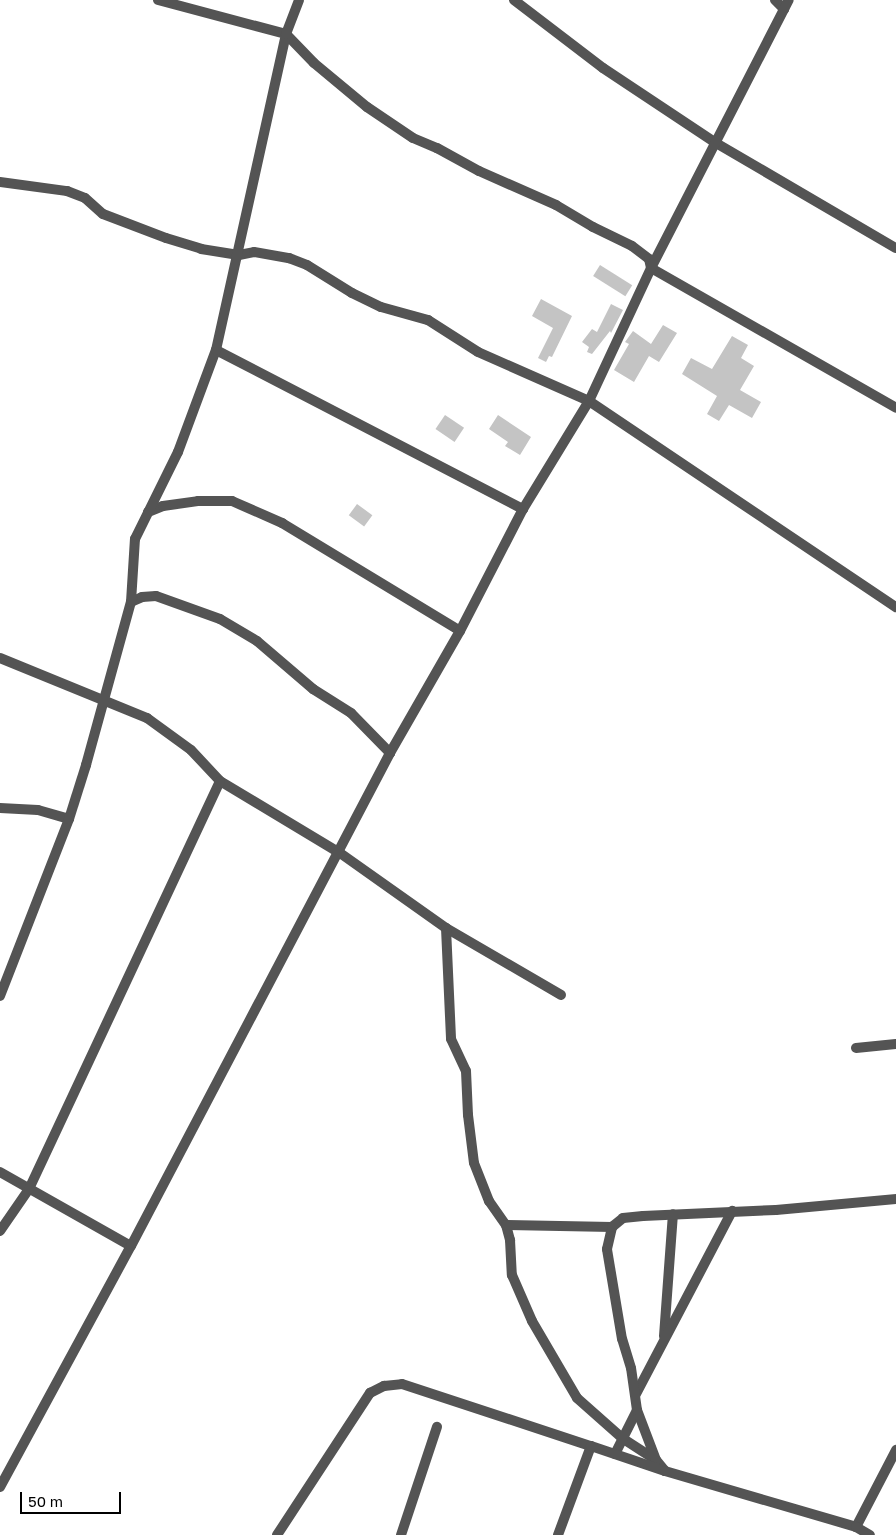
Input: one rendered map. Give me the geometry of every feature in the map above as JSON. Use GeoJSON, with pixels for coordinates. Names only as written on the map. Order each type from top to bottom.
{"type":"FeatureCollection","features":[{"type":"Feature","properties":{"kind":"street"},"geometry":{"type":"LineString","coordinates":[[158,0],[286,34],[314,63],[367,106],[414,138],[438,148],[479,171],[556,205],[592,227],[632,246],[649,259],[650,268]]}},
{"type":"Feature","properties":{"kind":"street"},"geometry":{"type":"LineString","coordinates":[[0,996],[69,819],[131,602],[135,539],[178,452],[216,350],[239,255],[286,34],[299,0]]}},
{"type":"Feature","properties":{"kind":"street"},"geometry":{"type":"LineString","coordinates":[[514,0],[603,68],[716,143],[896,248]]}},
{"type":"Feature","properties":{"kind":"street"},"geometry":{"type":"LineString","coordinates":[[0,1486],[131,1246],[340,853],[390,754],[460,630],[523,510],[589,401],[650,268],[786,4],[775,0]]}},
{"type":"Feature","properties":{"kind":"street"},"geometry":{"type":"LineString","coordinates":[[0,182],[66,191],[85,198],[103,214],[201,249],[239,255],[254,252],[289,258],[381,307],[428,320],[478,352],[589,401],[896,607]]}},
{"type":"Feature","properties":{"kind":"street"},"geometry":{"type":"LineString","coordinates":[[650,268],[896,408]]}},
{"type":"Feature","properties":{"kind":"street"},"geometry":{"type":"LineString","coordinates":[[216,350],[523,510]]}},
{"type":"Feature","properties":{"kind":"street"},"geometry":{"type":"LineString","coordinates":[[148,512],[163,506],[232,501],[282,523],[460,630]]}},
{"type":"Feature","properties":{"kind":"street"},"geometry":{"type":"LineString","coordinates":[[131,602],[142,597],[156,596],[220,619],[257,642],[313,689],[351,714],[390,754]]}},
{"type":"Feature","properties":{"kind":"street"},"geometry":{"type":"LineString","coordinates":[[0,658],[147,718],[191,750],[220,781],[340,853],[446,928],[560,995]]}},
{"type":"Feature","properties":{"kind":"street"},"geometry":{"type":"LineString","coordinates":[[0,1231],[29,1190],[220,781]]}},
{"type":"Feature","properties":{"kind":"street"},"geometry":{"type":"LineString","coordinates":[[0,808],[38,810],[69,819]]}},
{"type":"Feature","properties":{"kind":"street"},"geometry":{"type":"LineString","coordinates":[[446,928],[451,1039],[466,1071],[468,1115],[474,1163],[489,1201],[506,1225],[510,1240],[512,1275],[532,1321],[578,1398],[622,1438],[656,1460],[665,1471]]}},
{"type":"Feature","properties":{"kind":"street"},"geometry":{"type":"LineString","coordinates":[[856,1048],[896,1044]]}},
{"type":"Feature","properties":{"kind":"street"},"geometry":{"type":"LineString","coordinates":[[0,1172],[131,1246]]}},
{"type":"Feature","properties":{"kind":"street"},"geometry":{"type":"LineString","coordinates":[[656,1460],[637,1410],[636,1394],[622,1339],[607,1249],[612,1227],[623,1218],[896,1199]]}},
{"type":"Feature","properties":{"kind":"street"},"geometry":{"type":"LineString","coordinates":[[636,1394],[732,1211]]}},
{"type":"Feature","properties":{"kind":"street"},"geometry":{"type":"LineString","coordinates":[[664,1340],[673,1214]]}},
{"type":"Feature","properties":{"kind":"street"},"geometry":{"type":"LineString","coordinates":[[506,1225],[612,1227]]}},
{"type":"Feature","properties":{"kind":"street"},"geometry":{"type":"LineString","coordinates":[[277,1535],[370,1393],[384,1386],[402,1384],[665,1471],[856,1527],[870,1535]]}},
{"type":"Feature","properties":{"kind":"street"},"geometry":{"type":"LineString","coordinates":[[615,1454],[637,1410]]}},
{"type":"Feature","properties":{"kind":"street"},"geometry":{"type":"LineString","coordinates":[[401,1535],[437,1427]]}},
{"type":"Feature","properties":{"kind":"street"},"geometry":{"type":"LineString","coordinates":[[558,1535],[591,1446]]}},
{"type":"Feature","properties":{"kind":"street"},"geometry":{"type":"LineString","coordinates":[[856,1527],[896,1450]]}},
{"type":"Feature","properties":{"kind":"building"},"geometry":{"type":"Polygon","coordinates":[[[600,265],[632,285],[625,296],[593,276],[600,265]]]}},
{"type":"Feature","properties":{"kind":"building"},"geometry":{"type":"Polygon","coordinates":[[[541,299],[572,316],[552,357],[549,356],[546,362],[538,358],[553,328],[532,316],[541,299]]]}},
{"type":"Feature","properties":{"kind":"building"},"geometry":{"type":"Polygon","coordinates":[[[611,304],[623,310],[611,333],[610,331],[592,354],[587,352],[589,347],[582,342],[592,329],[597,332],[611,304]]]}},
{"type":"Feature","properties":{"kind":"building"},"geometry":{"type":"Polygon","coordinates":[[[663,325],[677,333],[659,362],[649,356],[634,382],[614,370],[629,344],[625,342],[633,331],[651,344],[663,325]]]}},
{"type":"Feature","properties":{"kind":"building"},"geometry":{"type":"Polygon","coordinates":[[[732,336],[748,345],[741,358],[754,366],[740,390],[761,402],[752,418],[729,405],[719,421],[707,414],[717,396],[682,374],[691,358],[712,369],[732,336]]]}},
{"type":"Feature","properties":{"kind":"building"},"geometry":{"type":"Polygon","coordinates":[[[445,415],[464,428],[455,442],[435,429],[445,415]]]}},
{"type":"Feature","properties":{"kind":"building"},"geometry":{"type":"Polygon","coordinates":[[[498,415],[531,437],[520,455],[505,446],[508,442],[489,429],[498,415]]]}},
{"type":"Feature","properties":{"kind":"building"},"geometry":{"type":"Polygon","coordinates":[[[357,504],[372,515],[364,526],[349,515],[357,504]]]}}]}
